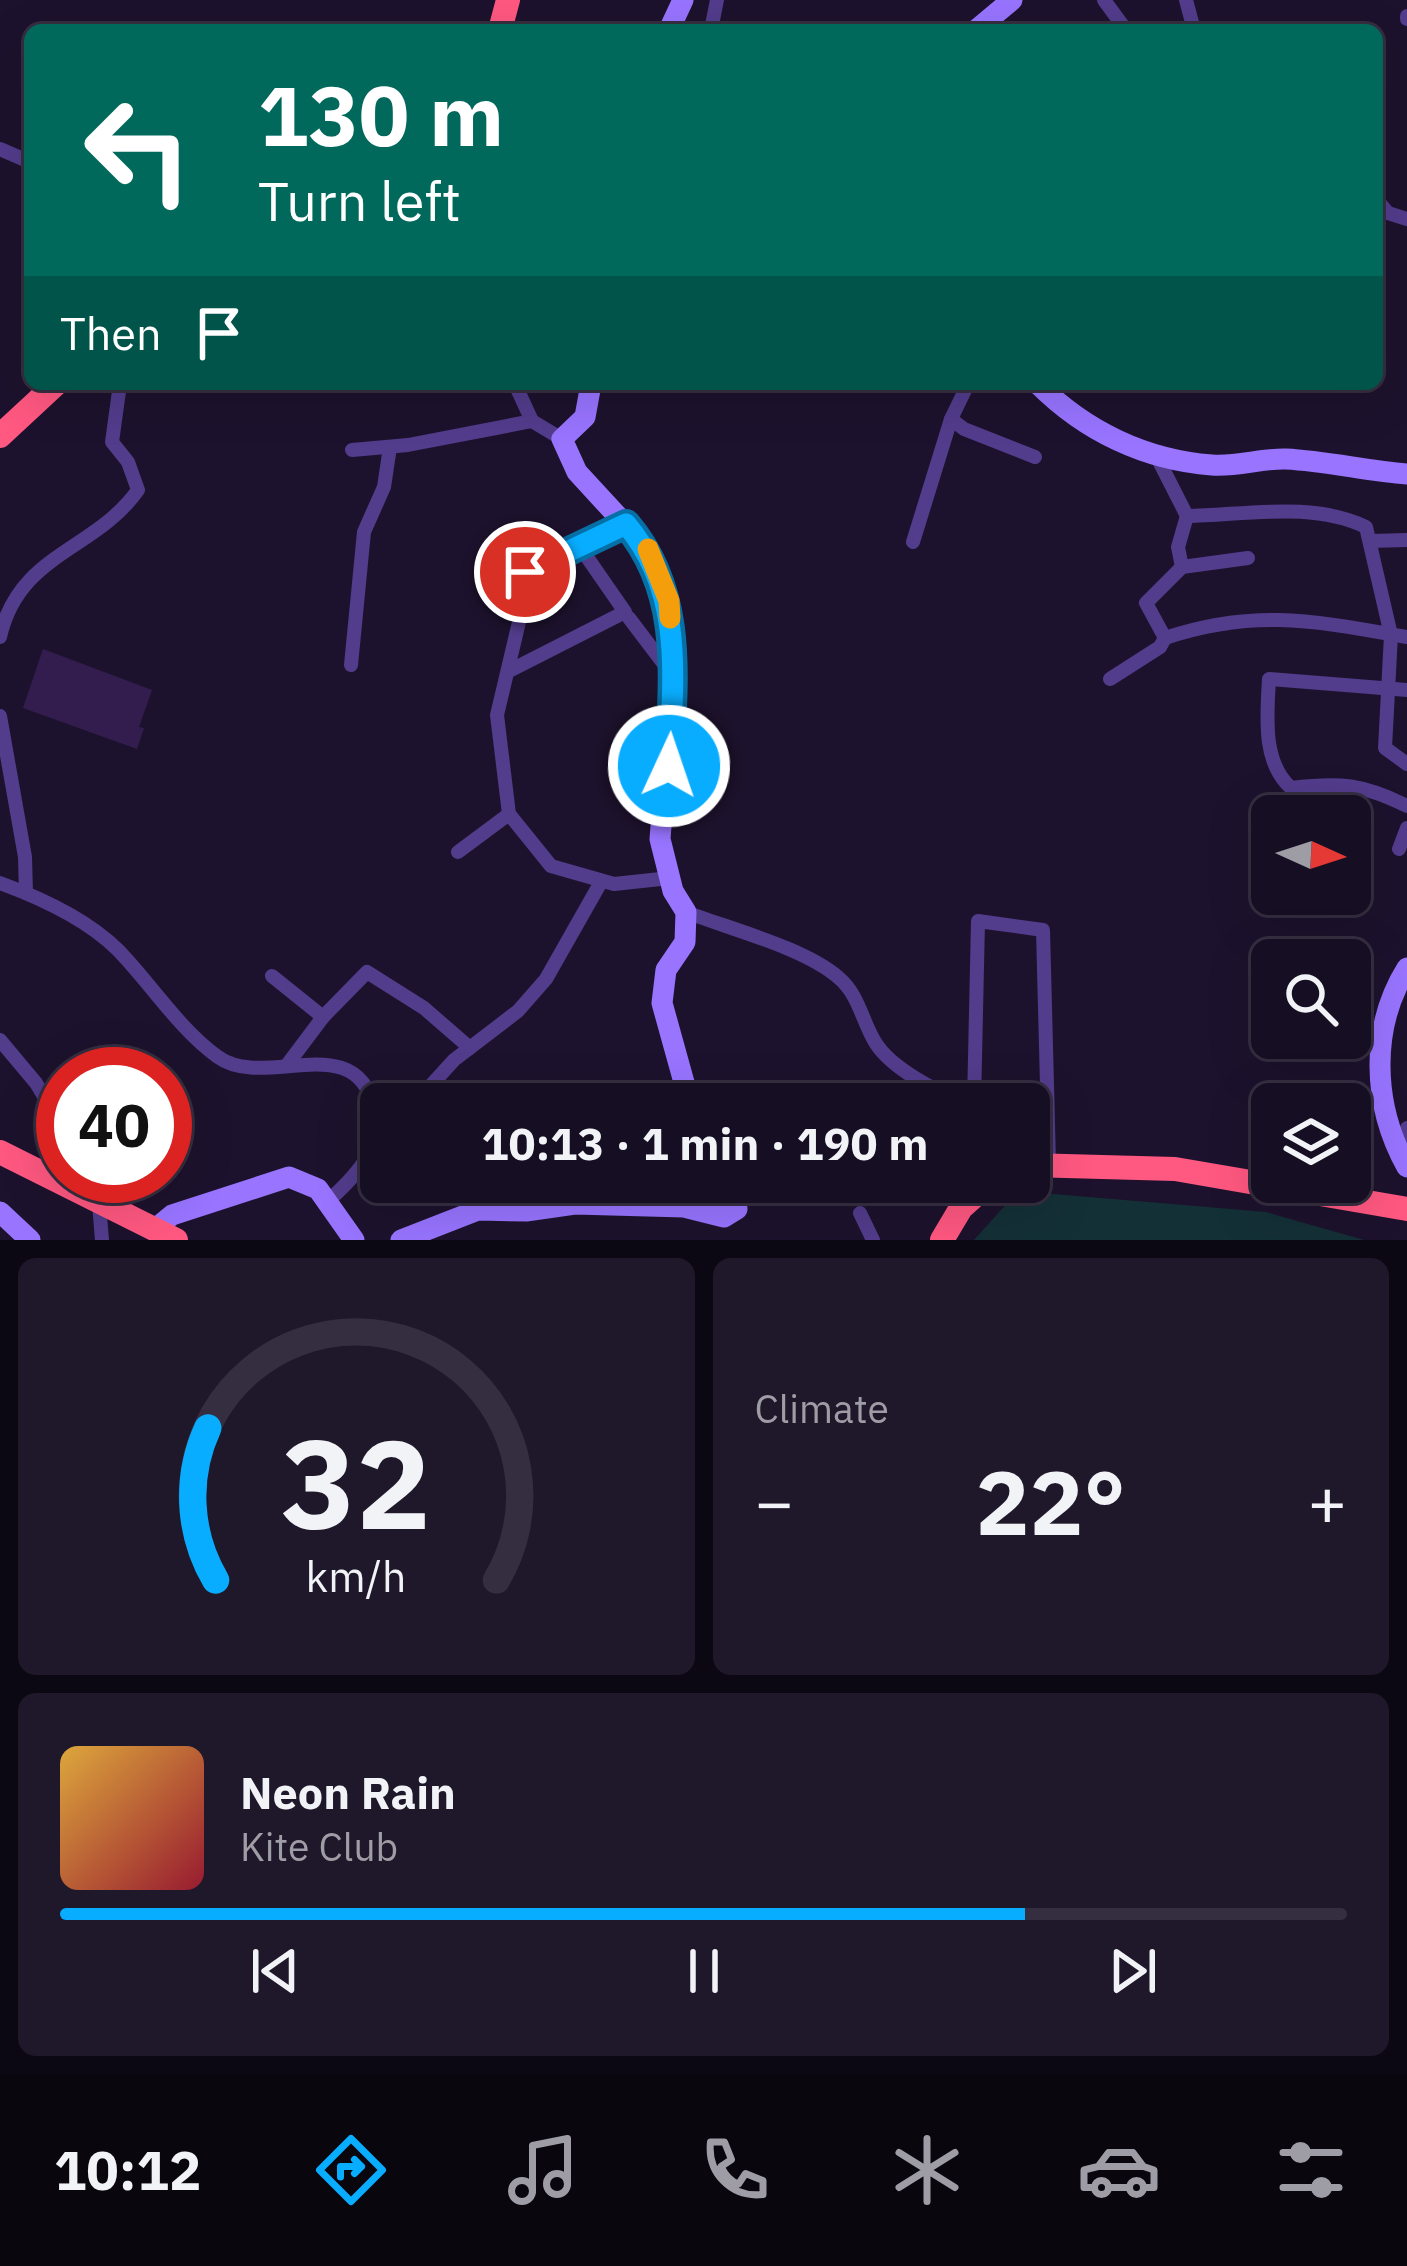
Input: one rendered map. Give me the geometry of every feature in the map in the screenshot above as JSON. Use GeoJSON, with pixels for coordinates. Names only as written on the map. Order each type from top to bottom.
{"type":"FeatureCollection","features":[{"type":"Feature","properties":{"kind":"highway"},"geometry":{"type":"LineString","coordinates":[[0,436],[50,390]]}},
{"type":"Feature","properties":{"kind":"highway"},"geometry":{"type":"LineString","coordinates":[[0,1151],[36,1166]]}},
{"type":"Feature","properties":{"kind":"highway"},"geometry":{"type":"LineString","coordinates":[[1050,1164],[1174,1169],[1407,1209]]}},
{"type":"Feature","properties":{"kind":"highway"},"geometry":{"type":"LineString","coordinates":[[942,1240],[967,1203]]}},
{"type":"Feature","properties":{"kind":"highway"},"geometry":{"type":"LineString","coordinates":[[99,1204],[165,1236]]}},
{"type":"Feature","properties":{"kind":"street"},"geometry":{"type":"LineString","coordinates":[[983,24],[1012,0]]}},
{"type":"Feature","properties":{"kind":"street"},"geometry":{"type":"LineString","coordinates":[[0,637],[22,584],[114,517],[137,490],[128,462],[112,442],[119,390]]}},
{"type":"Feature","properties":{"kind":"street"},"geometry":{"type":"LineString","coordinates":[[518,390],[532,421],[562,440],[578,472],[647,548],[669,601],[673,676],[660,839],[686,913],[685,942],[667,970],[662,1003],[684,1083]]}},
{"type":"Feature","properties":{"kind":"street"},"geometry":{"type":"LineString","coordinates":[[562,440],[585,417],[590,390]]}},
{"type":"Feature","properties":{"kind":"street"},"geometry":{"type":"LineString","coordinates":[[913,542],[951,419],[965,390]]}},
{"type":"Feature","properties":{"kind":"street"},"geometry":{"type":"LineString","coordinates":[[1044,390],[1115,441],[1157,457],[1215,466],[1285,459],[1407,474]]}},
{"type":"Feature","properties":{"kind":"street"},"geometry":{"type":"LineString","coordinates":[[951,419],[964,430],[1035,457]]}},
{"type":"Feature","properties":{"kind":"street"},"geometry":{"type":"LineString","coordinates":[[352,450],[532,421]]}},
{"type":"Feature","properties":{"kind":"street"},"geometry":{"type":"LineString","coordinates":[[351,665],[364,532],[384,488],[389,447]]}},
{"type":"Feature","properties":{"kind":"street"},"geometry":{"type":"LineString","coordinates":[[1157,457],[1187,515],[1178,547],[1182,567]]}},
{"type":"Feature","properties":{"kind":"street"},"geometry":{"type":"LineString","coordinates":[[1187,515],[1250,511],[1328,517],[1366,527],[1399,636],[1387,690],[1385,748],[1407,764]]}},
{"type":"Feature","properties":{"kind":"street"},"geometry":{"type":"LineString","coordinates":[[626,524],[525,572],[512,588],[519,622],[511,670],[497,699],[496,715],[509,814],[551,866],[601,882],[670,878]]}},
{"type":"Feature","properties":{"kind":"street"},"geometry":{"type":"LineString","coordinates":[[1370,541],[1407,540]]}},
{"type":"Feature","properties":{"kind":"street"},"geometry":{"type":"LineString","coordinates":[[511,670],[625,612],[580,547]]}},
{"type":"Feature","properties":{"kind":"street"},"geometry":{"type":"LineString","coordinates":[[1165,638],[1146,603],[1182,567],[1248,559]]}},
{"type":"Feature","properties":{"kind":"street"},"geometry":{"type":"LineString","coordinates":[[629,618],[673,676]]}},
{"type":"Feature","properties":{"kind":"street"},"geometry":{"type":"LineString","coordinates":[[1110,679],[1165,638],[1227,619],[1262,618],[1399,636]]}},
{"type":"Feature","properties":{"kind":"street"},"geometry":{"type":"LineString","coordinates":[[1407,690],[1269,679],[1270,745],[1277,776],[1291,788],[1370,787],[1407,806]]}},
{"type":"Feature","properties":{"kind":"street"},"geometry":{"type":"LineString","coordinates":[[0,716],[25,857],[26,893]]}},
{"type":"Feature","properties":{"kind":"street"},"geometry":{"type":"LineString","coordinates":[[458,852],[509,814]]}},
{"type":"Feature","properties":{"kind":"street"},"geometry":{"type":"LineString","coordinates":[[1399,849],[1407,828]]}},
{"type":"Feature","properties":{"kind":"street"},"geometry":{"type":"LineString","coordinates":[[435,1083],[518,1011],[546,979],[601,882]]}},
{"type":"Feature","properties":{"kind":"street"},"geometry":{"type":"LineString","coordinates":[[0,883],[88,924],[220,1059],[251,1069],[333,1064],[362,1083]]}},
{"type":"Feature","properties":{"kind":"street"},"geometry":{"type":"LineString","coordinates":[[686,913],[839,977],[855,998],[876,1046],[927,1083]]}},
{"type":"Feature","properties":{"kind":"street"},"geometry":{"type":"LineString","coordinates":[[970,1083],[978,921],[1043,930],[1040,1083]]}},
{"type":"Feature","properties":{"kind":"street"},"geometry":{"type":"LineString","coordinates":[[1404,1161],[1383,1095],[1378,1054],[1390,996],[1407,968]]}},
{"type":"Feature","properties":{"kind":"street"},"geometry":{"type":"LineString","coordinates":[[287,1065],[323,1017],[368,972],[424,1008],[470,1048]]}},
{"type":"Feature","properties":{"kind":"street"},"geometry":{"type":"LineString","coordinates":[[272,976],[323,1017]]}},
{"type":"Feature","properties":{"kind":"street"},"geometry":{"type":"LineString","coordinates":[[0,1040],[36,1083]]}},
{"type":"Feature","properties":{"kind":"street"},"geometry":{"type":"LineString","coordinates":[[1404,1161],[1407,1128]]}},
{"type":"Feature","properties":{"kind":"street"},"geometry":{"type":"LineString","coordinates":[[327,1202],[360,1169]]}},
{"type":"Feature","properties":{"kind":"street"},"geometry":{"type":"LineString","coordinates":[[165,1236],[172,1215],[289,1177],[318,1189],[354,1240]]}},
{"type":"Feature","properties":{"kind":"street"},"geometry":{"type":"LineString","coordinates":[[401,1240],[478,1210],[526,1211],[575,1204],[684,1207],[724,1217],[737,1209],[735,1203]]}},
{"type":"Feature","properties":{"kind":"street"},"geometry":{"type":"LineString","coordinates":[[99,1204],[102,1240]]}},
{"type":"Feature","properties":{"kind":"street"},"geometry":{"type":"LineString","coordinates":[[0,1212],[30,1240]]}},
{"type":"Feature","properties":{"kind":"street"},"geometry":{"type":"LineString","coordinates":[[860,1213],[873,1240]]}},
{"type":"Feature","properties":{"kind":"green space"},"geometry":{"type":"Polygon","coordinates":[[[1050,1194],[1266,1212],[1364,1240],[974,1240],[1007,1203],[1050,1203],[1050,1194]]]}},
{"type":"Feature","properties":{"kind":"building"},"geometry":{"type":"Polygon","coordinates":[[[43,649],[152,690],[137,749],[23,708],[43,649]]]}},
{"type":"Feature","properties":{"kind":"slow traffic"},"geometry":{"type":"LineString","coordinates":[[648,549],[669,601],[670,618]]}},
{"type":"Feature","properties":{"kind":"route"},"geometry":{"type":"LineString","coordinates":[[525,572],[626,524],[647,548],[669,601],[673,676],[669,766]]}}]}
